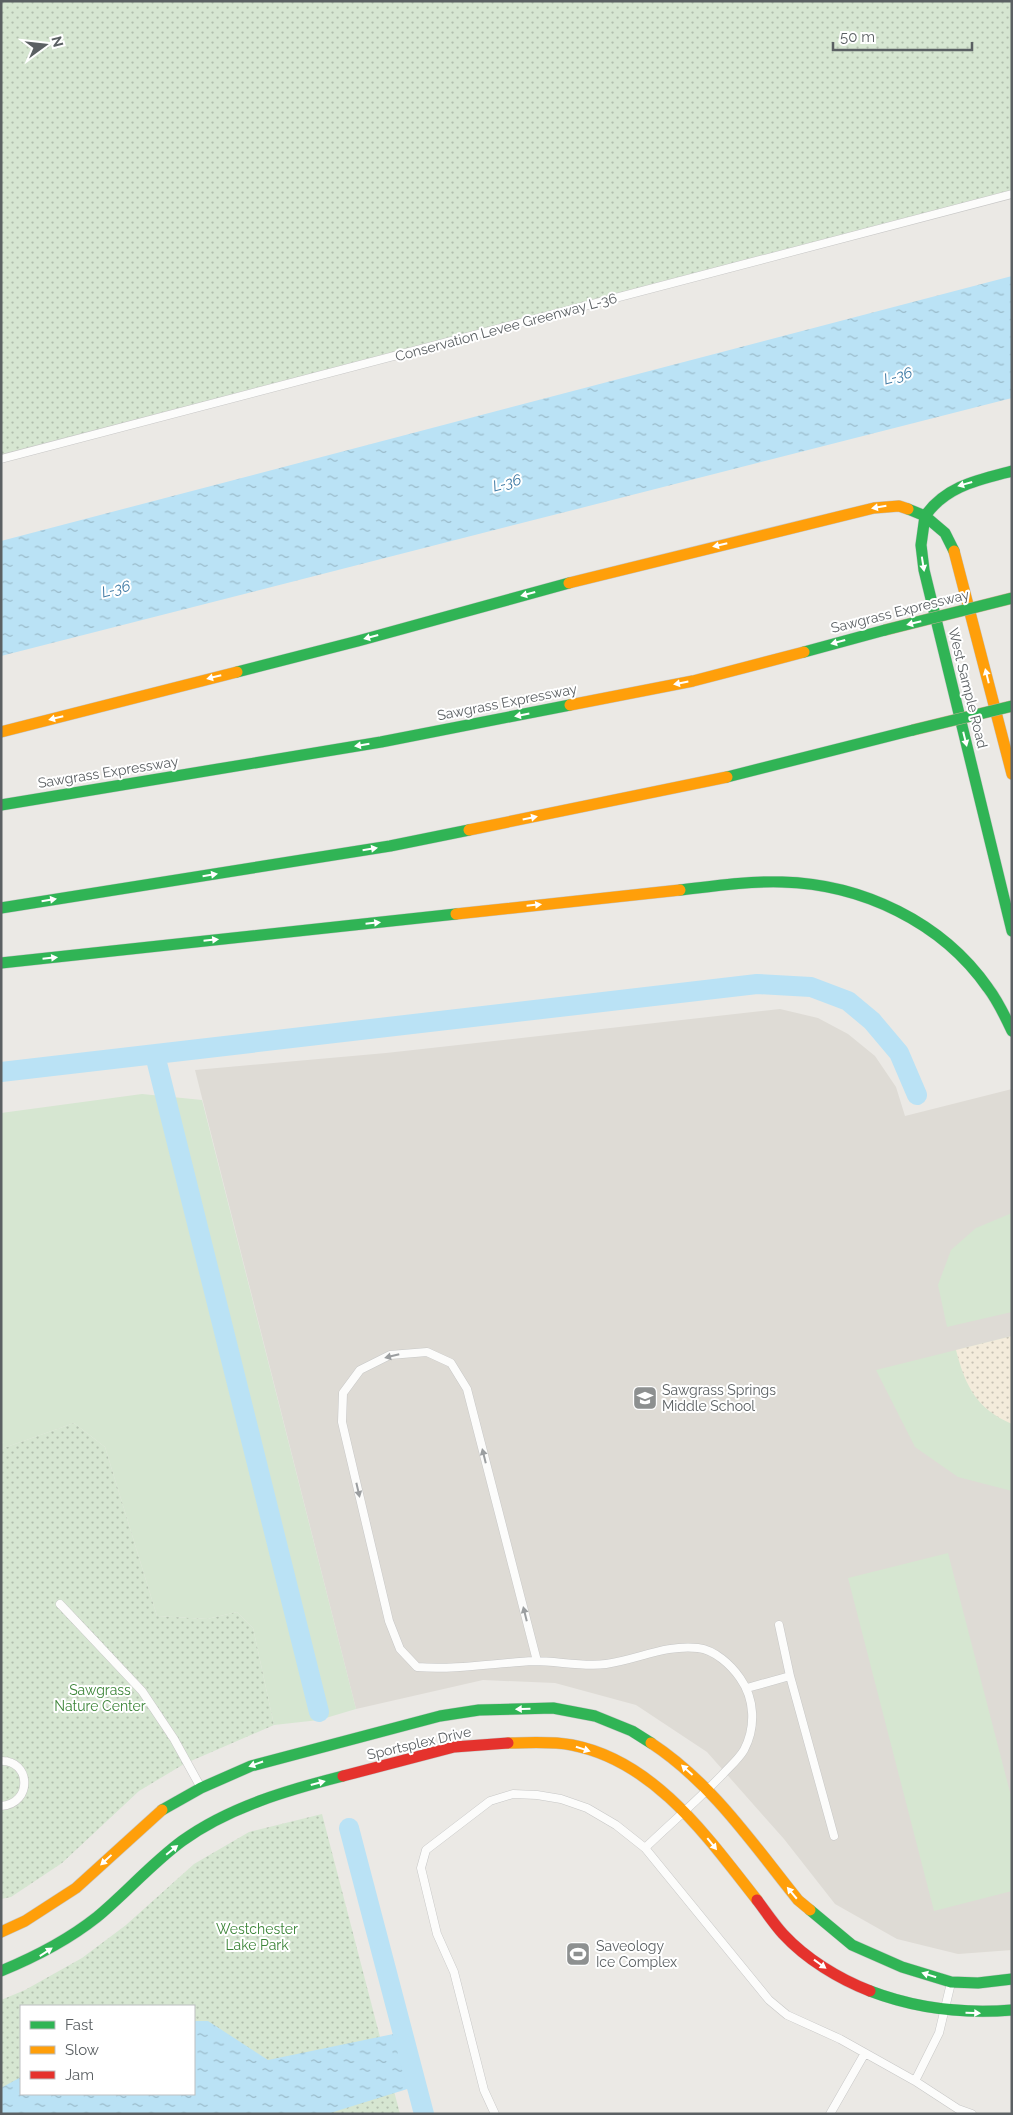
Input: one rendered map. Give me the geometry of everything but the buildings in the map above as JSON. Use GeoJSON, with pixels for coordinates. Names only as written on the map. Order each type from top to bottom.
{"type":"FeatureCollection","features":[{"type":"Feature","properties":{"kind":"main road"},"geometry":{"type":"LineString","coordinates":[[1,732],[358,641],[584,578],[874,508],[899,506],[925,516],[933,503],[956,486],[1012,471]]}},
{"type":"Feature","properties":{"kind":"main road","name":"West Sample Road"},"geometry":{"type":"LineString","coordinates":[[1012,774],[954,550],[945,533],[925,516],[921,534],[924,570],[1012,932]]}},
{"type":"Feature","properties":{"kind":"main road","name":"Sawgrass Expressway"},"geometry":{"type":"LineString","coordinates":[[1,805],[381,742],[693,681],[1012,598]]}},
{"type":"Feature","properties":{"kind":"main road"},"geometry":{"type":"LineString","coordinates":[[1,908],[390,846],[721,779],[1012,706]]}},
{"type":"Feature","properties":{"kind":"main road"},"geometry":{"type":"LineString","coordinates":[[1,963],[749,882],[794,881],[816,883],[859,895],[901,912],[921,924],[957,952],[971,967],[996,1000],[1012,1031]]}},
{"type":"Feature","properties":{"kind":"main road","name":"Sportsplex Drive"},"geometry":{"type":"LineString","coordinates":[[1,1932],[26,1921],[76,1888],[159,1812],[201,1788],[216,1785],[269,1760],[440,1716],[479,1710],[553,1712],[595,1716],[632,1731],[672,1757],[709,1790],[798,1900],[852,1945],[902,1967],[952,1982],[978,1983],[1012,1979]]}},
{"type":"Feature","properties":{"kind":"main road","name":"Sportsplex Drive"},"geometry":{"type":"LineString","coordinates":[[1,1972],[39,1956],[96,1918],[143,1874],[193,1833],[225,1811],[285,1792],[448,1748],[483,1743],[552,1738],[620,1763],[653,1784],[701,1830],[785,1936],[823,1967],[866,1990],[918,2007],[945,2012],[988,2014],[1012,2010]]}},
{"type":"Feature","properties":{"kind":"lane","name":"Conservation Levee Greenway L-36"},"geometry":{"type":"LineString","coordinates":[[1,459],[1012,194]]}},
{"type":"Feature","properties":{"kind":"lane"},"geometry":{"type":"LineString","coordinates":[[537,1661],[467,1389],[451,1363],[427,1352],[390,1355],[360,1370],[343,1393],[342,1422],[389,1621],[400,1649],[417,1667],[443,1669],[537,1661],[594,1665],[617,1662],[679,1647],[700,1648],[716,1654],[734,1669],[747,1688],[752,1704],[752,1726],[745,1748],[736,1762],[709,1790],[645,1848]]}},
{"type":"Feature","properties":{"kind":"lane"},"geometry":{"type":"LineString","coordinates":[[60,1604],[142,1691],[174,1740],[201,1788]]}},
{"type":"Feature","properties":{"kind":"lane"},"geometry":{"type":"LineString","coordinates":[[778,1625],[834,1836]]}},
{"type":"Feature","properties":{"kind":"lane"},"geometry":{"type":"LineString","coordinates":[[747,1688],[790,1676]]}},
{"type":"Feature","properties":{"kind":"lane"},"geometry":{"type":"LineString","coordinates":[[1,1761],[12,1763],[18,1768],[24,1781],[24,1788],[17,1800],[1,1806]]}},
{"type":"Feature","properties":{"kind":"lane"},"geometry":{"type":"LineString","coordinates":[[495,2114],[484,2090],[454,1972],[437,1934],[421,1868],[426,1850],[490,1801],[513,1794],[561,1799],[587,1808],[616,1825],[645,1848],[769,2000],[787,2015],[840,2039],[915,2081],[958,2109],[972,2114]]}},
{"type":"Feature","properties":{"kind":"lane"},"geometry":{"type":"LineString","coordinates":[[915,2081],[939,2033],[952,1982]]}},
{"type":"Feature","properties":{"kind":"lane"},"geometry":{"type":"LineString","coordinates":[[830,2114],[865,2053]]}},
{"type":"Feature","properties":{"kind":"shaded area","name":"Sawgrass Springs Middle School"},"geometry":{"type":"Polygon","coordinates":[[[780,1009],[818,1018],[848,1034],[875,1056],[896,1087],[905,1116],[1012,1089],[1012,1950],[958,1954],[897,1939],[835,1904],[784,1839],[707,1752],[636,1705],[555,1683],[483,1680],[356,1709],[195,1070],[386,1053],[780,1009]]]}},
{"type":"Feature","properties":{"kind":"green space"},"geometry":{"type":"Polygon","coordinates":[[[1,1],[1012,1],[1012,194],[1,459],[1,1]]]}},
{"type":"Feature","properties":{"kind":"green space"},"geometry":{"type":"Polygon","coordinates":[[[142,1094],[202,1100],[356,1709],[319,1720],[274,1725],[253,1628],[237,1612],[207,1619],[157,1616],[105,1447],[74,1423],[1,1449],[1,1113],[142,1094]]]}},
{"type":"Feature","properties":{"kind":"green space"},"geometry":{"type":"Polygon","coordinates":[[[1012,1213],[1012,1312],[947,1327],[938,1285],[951,1250],[976,1228],[1012,1213]]]}},
{"type":"Feature","properties":{"kind":"green space"},"geometry":{"type":"Polygon","coordinates":[[[1012,1336],[1012,1491],[958,1477],[915,1447],[876,1370],[1012,1336]]]}},
{"type":"Feature","properties":{"kind":"green space","name":"Sawgrass Nature Center"},"geometry":{"type":"Polygon","coordinates":[[[74,1423],[105,1447],[157,1616],[207,1619],[237,1612],[253,1628],[274,1725],[184,1764],[139,1791],[62,1863],[11,1897],[1,1899],[1,1449],[74,1423]]]}},
{"type":"Feature","properties":{"kind":"green space"},"geometry":{"type":"Polygon","coordinates":[[[948,1553],[1012,1800],[1012,1891],[934,1911],[848,1578],[948,1553]]]}},
{"type":"Feature","properties":{"kind":"green space","name":"Westchester Lake Park"},"geometry":{"type":"Polygon","coordinates":[[[322,1814],[400,2114],[1,2114],[1,2000],[25,1990],[82,1958],[126,1925],[194,1864],[249,1832],[322,1814]]]}},
{"type":"Feature","properties":{"kind":"sand"},"geometry":{"type":"Polygon","coordinates":[[[1012,1336],[1012,1424],[989,1411],[974,1394],[963,1374],[956,1350],[1012,1336]]]}},
{"type":"Feature","properties":{"kind":"water","name":"L-36"},"geometry":{"type":"Polygon","coordinates":[[[1012,276],[1012,398],[1,656],[1,541],[1012,276]]]}},
{"type":"Feature","properties":{"kind":"water"},"geometry":{"type":"Polygon","coordinates":[[[195,2021],[208,2021],[268,2060],[403,2032],[417,2086],[327,2114],[1,2114],[1,2088],[20,2078],[20,2095],[195,2095],[195,2021]]]}},
{"type":"Feature","properties":{"kind":"waterway"},"geometry":{"type":"LineString","coordinates":[[1,1072],[757,984],[811,987],[848,1001],[872,1021],[899,1053],[917,1095]]}},
{"type":"Feature","properties":{"kind":"waterway"},"geometry":{"type":"LineString","coordinates":[[155,1055],[319,1712]]}},
{"type":"Feature","properties":{"kind":"waterway"},"geometry":{"type":"LineString","coordinates":[[349,1828],[424,2114]]}},
{"type":"Feature","properties":{"kind":"traffic: fast"},"geometry":{"type":"LineString","coordinates":[[908,509],[925,516],[933,506],[953,491],[975,481],[1012,471]]}},
{"type":"Feature","properties":{"kind":"traffic: fast"},"geometry":{"type":"LineString","coordinates":[[954,551],[945,533],[925,516],[921,545],[924,570],[1012,931]]}},
{"type":"Feature","properties":{"kind":"traffic: fast"},"geometry":{"type":"LineString","coordinates":[[237,672],[569,583]]}},
{"type":"Feature","properties":{"kind":"traffic: fast"},"geometry":{"type":"LineString","coordinates":[[885,630],[1012,598]]}},
{"type":"Feature","properties":{"kind":"traffic: fast"},"geometry":{"type":"LineString","coordinates":[[804,652],[885,630]]}},
{"type":"Feature","properties":{"kind":"traffic: fast"},"geometry":{"type":"LineString","coordinates":[[1,805],[381,742],[570,705]]}},
{"type":"Feature","properties":{"kind":"traffic: fast"},"geometry":{"type":"LineString","coordinates":[[913,730],[1012,706]]}},
{"type":"Feature","properties":{"kind":"traffic: fast"},"geometry":{"type":"LineString","coordinates":[[727,777],[913,730]]}},
{"type":"Feature","properties":{"kind":"traffic: fast"},"geometry":{"type":"LineString","coordinates":[[1,908],[390,846],[469,830]]}},
{"type":"Feature","properties":{"kind":"traffic: fast"},"geometry":{"type":"LineString","coordinates":[[680,890],[744,883],[782,882],[812,884],[870,899],[898,911],[924,926],[948,944],[988,988],[1012,1031]]}},
{"type":"Feature","properties":{"kind":"traffic: fast"},"geometry":{"type":"LineString","coordinates":[[1,963],[456,914]]}},
{"type":"Feature","properties":{"kind":"traffic: fast"},"geometry":{"type":"LineString","coordinates":[[162,1810],[201,1788],[251,1766],[440,1716],[479,1710],[553,1708],[595,1716],[632,1731],[651,1743]]}},
{"type":"Feature","properties":{"kind":"traffic: fast"},"geometry":{"type":"LineString","coordinates":[[1,1971],[26,1960],[75,1933],[108,1908],[182,1841],[219,1818],[280,1794],[343,1776]]}},
{"type":"Feature","properties":{"kind":"traffic: fast"},"geometry":{"type":"LineString","coordinates":[[810,1910],[852,1945],[902,1967],[951,1982],[978,1983],[1012,1979]]}},
{"type":"Feature","properties":{"kind":"traffic: fast"},"geometry":{"type":"LineString","coordinates":[[870,1991],[905,2002],[940,2009],[975,2011],[1012,2010]]}},
{"type":"Feature","properties":{"kind":"traffic: slow"},"geometry":{"type":"LineString","coordinates":[[569,583],[874,508],[899,506],[908,509]]}},
{"type":"Feature","properties":{"kind":"traffic: slow"},"geometry":{"type":"LineString","coordinates":[[954,551],[1012,774]]}},
{"type":"Feature","properties":{"kind":"traffic: slow"},"geometry":{"type":"LineString","coordinates":[[570,705],[693,681],[804,652]]}},
{"type":"Feature","properties":{"kind":"traffic: slow"},"geometry":{"type":"LineString","coordinates":[[1,732],[237,672]]}},
{"type":"Feature","properties":{"kind":"traffic: slow"},"geometry":{"type":"LineString","coordinates":[[469,830],[727,777]]}},
{"type":"Feature","properties":{"kind":"traffic: slow"},"geometry":{"type":"LineString","coordinates":[[456,914],[680,890]]}},
{"type":"Feature","properties":{"kind":"traffic: slow"},"geometry":{"type":"LineString","coordinates":[[508,1743],[572,1745],[602,1754],[629,1767],[677,1805],[699,1828],[757,1900]]}},
{"type":"Feature","properties":{"kind":"traffic: slow"},"geometry":{"type":"LineString","coordinates":[[651,1743],[673,1759],[712,1795],[748,1836],[798,1900],[810,1910]]}},
{"type":"Feature","properties":{"kind":"traffic: slow"},"geometry":{"type":"LineString","coordinates":[[1,1932],[25,1921],[76,1888],[162,1810]]}},
{"type":"Feature","properties":{"kind":"traffic: jam"},"geometry":{"type":"LineString","coordinates":[[343,1776],[454,1747],[508,1743]]}},
{"type":"Feature","properties":{"kind":"traffic: jam"},"geometry":{"type":"LineString","coordinates":[[757,1900],[783,1934],[802,1952],[847,1981],[870,1991]]}},
{"type":"Feature","properties":{"kind":"place","name":"Sawgrass Springs Middle School"},"geometry":{"type":"Point","coordinates":[645,1398]}},
{"type":"Feature","properties":{"kind":"place","name":"Saveology Ice Complex"},"geometry":{"type":"Point","coordinates":[578,1954]}}]}
